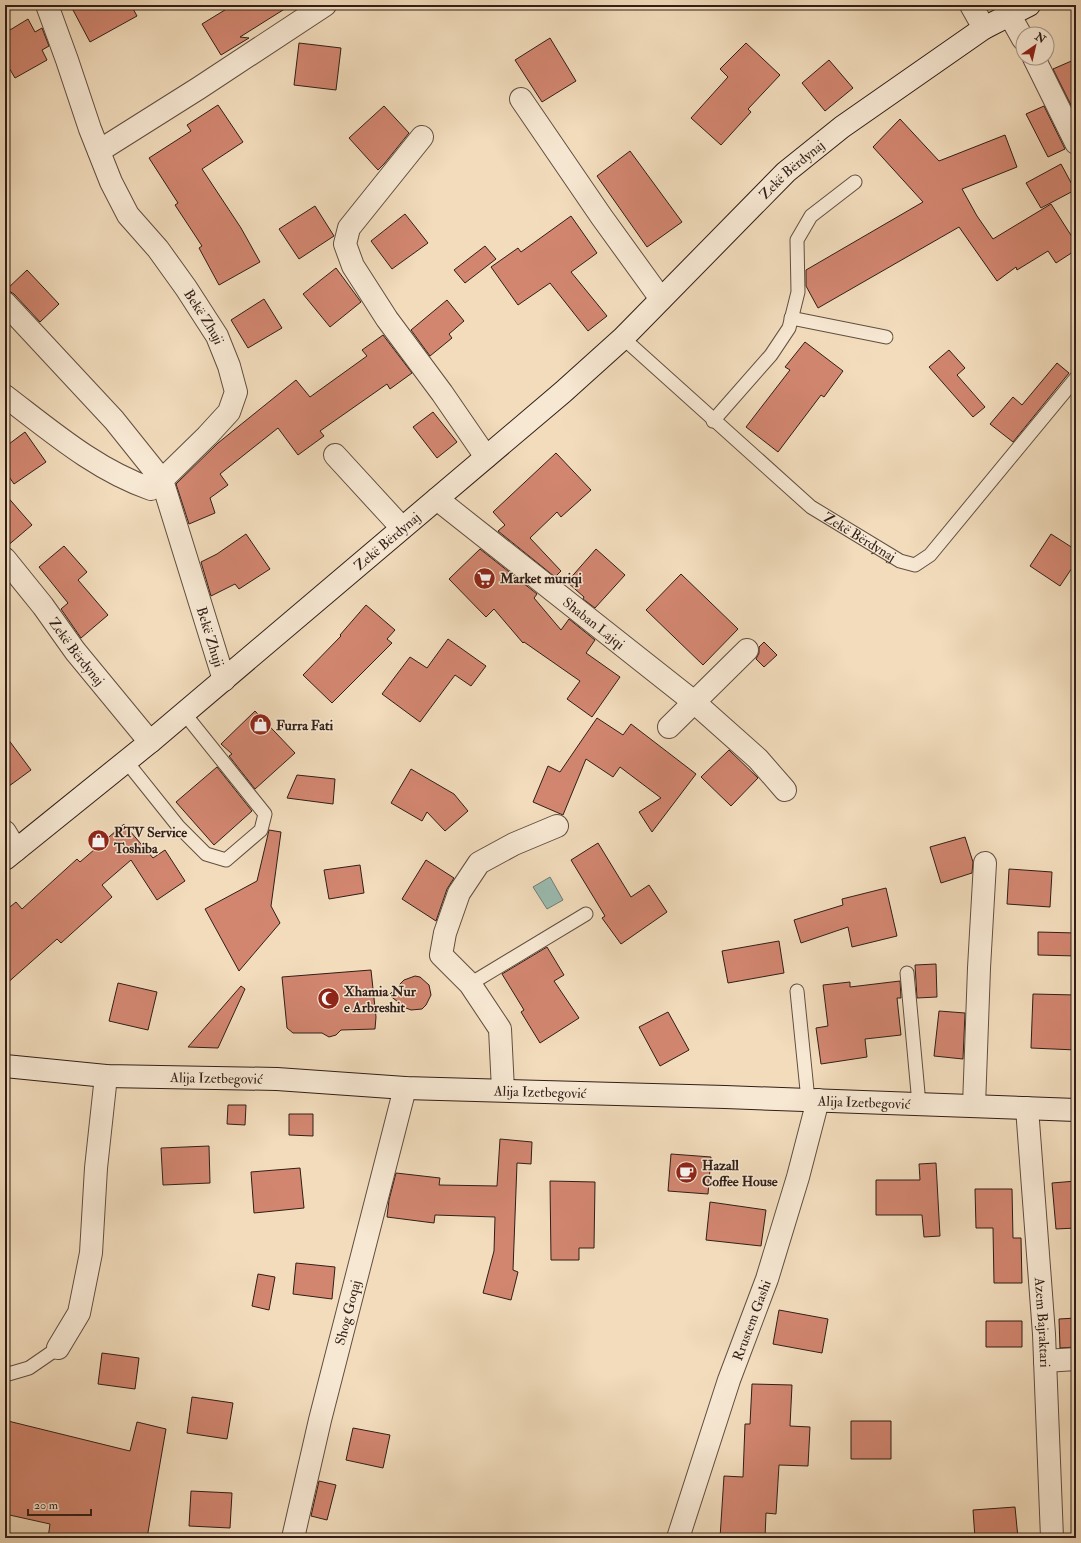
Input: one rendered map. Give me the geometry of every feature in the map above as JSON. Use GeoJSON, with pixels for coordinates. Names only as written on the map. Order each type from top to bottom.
{"type":"FeatureCollection","features":[{"type":"Feature","properties":{"kind":"street","name":"Bekë Zhuji"},"geometry":{"type":"LineString","coordinates":[[47,5],[110,182],[128,215],[158,250],[186,288],[217,336],[229,366],[236,392],[229,412],[162,480]]}},
{"type":"Feature","properties":{"kind":"street"},"geometry":{"type":"LineString","coordinates":[[99,151],[199,88],[325,5]]}},
{"type":"Feature","properties":{"kind":"street"},"geometry":{"type":"LineString","coordinates":[[971,5],[984,28]]}},
{"type":"Feature","properties":{"kind":"street","name":"Zekë Bërdynaj"},"geometry":{"type":"LineString","coordinates":[[8,847],[150,742],[563,392],[623,338],[786,172],[842,127],[984,28],[1029,5]]}},
{"type":"Feature","properties":{"kind":"street"},"geometry":{"type":"LineString","coordinates":[[1009,14],[1016,26]]}},
{"type":"Feature","properties":{"kind":"street"},"geometry":{"type":"LineString","coordinates":[[1038,66],[1076,143]]}},
{"type":"Feature","properties":{"kind":"street"},"geometry":{"type":"LineString","coordinates":[[521,99],[601,216],[661,299]]}},
{"type":"Feature","properties":{"kind":"street"},"geometry":{"type":"LineString","coordinates":[[422,137],[349,228],[345,244],[353,266],[387,319],[442,393],[486,457]]}},
{"type":"Feature","properties":{"kind":"street","name":"Bekë Zhuji"},"geometry":{"type":"LineString","coordinates":[[5,303],[114,420],[162,480],[224,680]]}},
{"type":"Feature","properties":{"kind":"street"},"geometry":{"type":"LineString","coordinates":[[5,396],[96,463],[135,483],[151,489],[162,480]]}},
{"type":"Feature","properties":{"kind":"street"},"geometry":{"type":"LineString","coordinates":[[335,455],[402,528]]}},
{"type":"Feature","properties":{"kind":"street","name":"Shaban Lajqi"},"geometry":{"type":"LineString","coordinates":[[437,499],[694,702],[758,759],[785,790]]}},
{"type":"Feature","properties":{"kind":"street","name":"Zekë Bërdynaj"},"geometry":{"type":"LineString","coordinates":[[5,559],[43,606],[75,650],[150,742]]}},
{"type":"Feature","properties":{"kind":"street"},"geometry":{"type":"LineString","coordinates":[[669,727],[747,650]]}},
{"type":"Feature","properties":{"kind":"street"},"geometry":{"type":"LineString","coordinates":[[503,1090],[500,1029],[470,984],[442,956],[445,933],[460,893],[480,864],[514,844],[557,826]]}},
{"type":"Feature","properties":{"kind":"street"},"geometry":{"type":"LineString","coordinates":[[974,1106],[979,968],[985,862]]}},
{"type":"Feature","properties":{"kind":"street","name":"Alija Izetbegović"},"geometry":{"type":"LineString","coordinates":[[5,1066],[106,1076],[277,1079],[405,1088],[813,1100],[1076,1110]]}},
{"type":"Feature","properties":{"kind":"street"},"geometry":{"type":"LineString","coordinates":[[58,1348],[80,1313],[91,1253],[96,1168],[106,1076]]}},
{"type":"Feature","properties":{"kind":"street","name":"Shog Goqaj"},"geometry":{"type":"LineString","coordinates":[[293,1538],[320,1420],[405,1088]]}},
{"type":"Feature","properties":{"kind":"street","name":"Rrustem Gashi"},"geometry":{"type":"LineString","coordinates":[[678,1538],[729,1380],[767,1279],[798,1177],[813,1100]]}},
{"type":"Feature","properties":{"kind":"street","name":"Azem Bajraktari"},"geometry":{"type":"LineString","coordinates":[[1027,1108],[1045,1361],[1052,1538]]}},
{"type":"Feature","properties":{"kind":"street"},"geometry":{"type":"LineString","coordinates":[[1045,1361],[1076,1359]]}},
{"type":"Feature","properties":{"kind":"lane"},"geometry":{"type":"LineString","coordinates":[[713,421],[772,355],[789,328],[798,292],[797,240],[811,216],[855,182]]}},
{"type":"Feature","properties":{"kind":"lane"},"geometry":{"type":"LineString","coordinates":[[791,318],[886,338]]}},
{"type":"Feature","properties":{"kind":"lane","name":"Zekë Bërdynaj"},"geometry":{"type":"LineString","coordinates":[[623,338],[713,421],[811,507],[900,561],[915,565],[930,555],[1076,378]]}},
{"type":"Feature","properties":{"kind":"lane"},"geometry":{"type":"LineString","coordinates":[[126,761],[178,826],[206,854],[226,860],[261,830],[265,814],[184,713]]}},
{"type":"Feature","properties":{"kind":"lane"},"geometry":{"type":"LineString","coordinates":[[470,984],[586,914]]}},
{"type":"Feature","properties":{"kind":"lane"},"geometry":{"type":"LineString","coordinates":[[907,973],[919,1104]]}},
{"type":"Feature","properties":{"kind":"lane"},"geometry":{"type":"LineString","coordinates":[[797,991],[813,1100]]}},
{"type":"Feature","properties":{"kind":"lane"},"geometry":{"type":"LineString","coordinates":[[5,1375],[29,1368],[58,1348]]}},
{"type":"Feature","properties":{"kind":"water"},"geometry":{"type":"Polygon","coordinates":[[[550,877],[563,900],[547,909],[533,887],[550,877]]]}},
{"type":"Feature","properties":{"kind":"building"},"geometry":{"type":"Polygon","coordinates":[[[82,5],[131,5],[137,16],[90,42],[73,10],[82,5]]]}},
{"type":"Feature","properties":{"kind":"building"},"geometry":{"type":"Polygon","coordinates":[[[233,5],[291,5],[240,37],[249,38],[221,55],[202,24],[233,5]]]}},
{"type":"Feature","properties":{"kind":"building"},"geometry":{"type":"Polygon","coordinates":[[[28,19],[35,32],[42,28],[49,46],[42,50],[47,60],[15,78],[5,61],[5,33],[28,19]]]}},
{"type":"Feature","properties":{"kind":"building"},"geometry":{"type":"Polygon","coordinates":[[[550,38],[576,81],[542,102],[515,60],[550,38]]]}},
{"type":"Feature","properties":{"kind":"building"},"geometry":{"type":"Polygon","coordinates":[[[299,43],[341,48],[336,90],[294,85],[299,43]]]}},
{"type":"Feature","properties":{"kind":"building"},"geometry":{"type":"Polygon","coordinates":[[[746,43],[780,75],[748,109],[751,112],[721,145],[691,118],[728,77],[720,69],[746,43]]]}},
{"type":"Feature","properties":{"kind":"building"},"geometry":{"type":"Polygon","coordinates":[[[1076,59],[1076,115],[1053,69],[1076,59]]]}},
{"type":"Feature","properties":{"kind":"building"},"geometry":{"type":"Polygon","coordinates":[[[829,60],[853,88],[825,111],[802,83],[829,60]]]}},
{"type":"Feature","properties":{"kind":"building"},"geometry":{"type":"Polygon","coordinates":[[[218,105],[243,142],[202,169],[241,228],[260,262],[219,285],[199,248],[202,246],[175,205],[178,203],[149,158],[191,131],[187,125],[218,105]]]}},
{"type":"Feature","properties":{"kind":"building"},"geometry":{"type":"Polygon","coordinates":[[[384,106],[409,133],[378,170],[349,138],[384,106]]]}},
{"type":"Feature","properties":{"kind":"building"},"geometry":{"type":"Polygon","coordinates":[[[1044,106],[1065,149],[1048,157],[1026,114],[1044,106]]]}},
{"type":"Feature","properties":{"kind":"building"},"geometry":{"type":"Polygon","coordinates":[[[900,119],[939,161],[1005,135],[1017,167],[962,189],[977,216],[993,239],[1051,204],[1076,243],[1076,250],[1056,263],[1048,251],[1017,270],[1016,267],[997,281],[959,227],[818,308],[806,286],[806,270],[923,202],[873,147],[900,119]]]}},
{"type":"Feature","properties":{"kind":"building"},"geometry":{"type":"Polygon","coordinates":[[[630,151],[682,222],[647,247],[597,176],[630,151]]]}},
{"type":"Feature","properties":{"kind":"building"},"geometry":{"type":"Polygon","coordinates":[[[1061,164],[1075,190],[1041,208],[1026,183],[1061,164]]]}},
{"type":"Feature","properties":{"kind":"building"},"geometry":{"type":"Polygon","coordinates":[[[315,206],[334,236],[299,259],[279,229],[315,206]]]}},
{"type":"Feature","properties":{"kind":"building"},"geometry":{"type":"Polygon","coordinates":[[[405,214],[428,243],[392,269],[371,241],[405,214]]]}},
{"type":"Feature","properties":{"kind":"building"},"geometry":{"type":"Polygon","coordinates":[[[571,216],[597,253],[571,272],[607,316],[588,331],[550,283],[518,305],[491,267],[518,248],[521,252],[571,216]]]}},
{"type":"Feature","properties":{"kind":"building"},"geometry":{"type":"Polygon","coordinates":[[[485,246],[496,259],[465,283],[454,270],[485,246]]]}},
{"type":"Feature","properties":{"kind":"building"},"geometry":{"type":"Polygon","coordinates":[[[336,268],[361,302],[330,327],[303,294],[336,268]]]}},
{"type":"Feature","properties":{"kind":"building"},"geometry":{"type":"Polygon","coordinates":[[[27,270],[59,304],[40,322],[14,294],[9,291],[5,291],[27,270]]]}},
{"type":"Feature","properties":{"kind":"building"},"geometry":{"type":"Polygon","coordinates":[[[264,299],[282,328],[248,348],[231,320],[264,299]]]}},
{"type":"Feature","properties":{"kind":"building"},"geometry":{"type":"Polygon","coordinates":[[[447,300],[464,321],[449,334],[452,338],[430,356],[411,330],[447,300]]]}},
{"type":"Feature","properties":{"kind":"building"},"geometry":{"type":"Polygon","coordinates":[[[383,335],[412,373],[390,389],[387,384],[320,431],[324,436],[298,455],[278,428],[220,474],[228,485],[210,498],[215,513],[189,524],[176,484],[218,443],[296,380],[310,397],[367,356],[362,350],[383,335]]]}},
{"type":"Feature","properties":{"kind":"building"},"geometry":{"type":"Polygon","coordinates":[[[805,342],[843,371],[824,397],[821,395],[778,452],[746,427],[790,370],[785,367],[805,342]]]}},
{"type":"Feature","properties":{"kind":"building"},"geometry":{"type":"Polygon","coordinates":[[[949,350],[965,368],[957,375],[985,407],[973,417],[929,367],[949,350]]]}},
{"type":"Feature","properties":{"kind":"building"},"geometry":{"type":"Polygon","coordinates":[[[1057,363],[1069,373],[1013,442],[990,424],[1013,397],[1022,405],[1057,363]]]}},
{"type":"Feature","properties":{"kind":"building"},"geometry":{"type":"Polygon","coordinates":[[[433,412],[457,442],[437,458],[413,427],[433,412]]]}},
{"type":"Feature","properties":{"kind":"building"},"geometry":{"type":"Polygon","coordinates":[[[25,432],[46,462],[14,484],[5,471],[5,447],[25,432]]]}},
{"type":"Feature","properties":{"kind":"building"},"geometry":{"type":"Polygon","coordinates":[[[556,453],[591,490],[561,517],[557,512],[530,538],[561,571],[555,577],[498,531],[505,525],[493,512],[556,453]]]}},
{"type":"Feature","properties":{"kind":"building"},"geometry":{"type":"Polygon","coordinates":[[[5,494],[32,525],[6,547],[5,547],[5,494]]]}},
{"type":"Feature","properties":{"kind":"building"},"geometry":{"type":"Polygon","coordinates":[[[246,534],[270,569],[239,589],[235,584],[211,596],[201,562],[217,554],[246,534]]]}},
{"type":"Feature","properties":{"kind":"building"},"geometry":{"type":"Polygon","coordinates":[[[1051,534],[1076,550],[1076,562],[1060,586],[1030,566],[1051,534]]]}},
{"type":"Feature","properties":{"kind":"building"},"geometry":{"type":"Polygon","coordinates":[[[64,546],[87,572],[78,580],[108,615],[81,638],[61,609],[68,603],[39,567],[64,546]]]}},
{"type":"Feature","properties":{"kind":"building"},"geometry":{"type":"Polygon","coordinates":[[[480,549],[537,594],[534,598],[561,630],[569,619],[595,640],[586,653],[620,677],[592,717],[567,699],[580,681],[524,642],[523,643],[494,609],[486,617],[449,579],[480,549]]]}},
{"type":"Feature","properties":{"kind":"building"},"geometry":{"type":"Polygon","coordinates":[[[596,549],[625,575],[595,608],[583,599],[584,597],[567,582],[596,549]]]}},
{"type":"Feature","properties":{"kind":"building"},"geometry":{"type":"Polygon","coordinates":[[[681,574],[738,629],[703,665],[646,610],[681,574]]]}},
{"type":"Feature","properties":{"kind":"building"},"geometry":{"type":"Polygon","coordinates":[[[366,605],[395,630],[387,639],[392,643],[332,703],[303,675],[341,636],[340,635],[366,605]]]}},
{"type":"Feature","properties":{"kind":"building"},"geometry":{"type":"Polygon","coordinates":[[[448,639],[486,666],[471,686],[455,675],[420,722],[382,694],[410,657],[427,668],[448,639]]]}},
{"type":"Feature","properties":{"kind":"building"},"geometry":{"type":"Polygon","coordinates":[[[764,642],[777,655],[764,667],[756,659],[759,653],[759,647],[764,642]]]}},
{"type":"Feature","properties":{"kind":"building"},"geometry":{"type":"Polygon","coordinates":[[[255,711],[295,753],[255,789],[229,756],[232,754],[221,744],[255,711]]]}},
{"type":"Feature","properties":{"kind":"building"},"geometry":{"type":"Polygon","coordinates":[[[597,718],[623,735],[631,724],[696,774],[652,832],[639,812],[661,798],[620,767],[613,777],[586,759],[563,815],[533,802],[548,766],[560,772],[597,718]]]}},
{"type":"Feature","properties":{"kind":"building"},"geometry":{"type":"Polygon","coordinates":[[[5,735],[31,770],[5,789],[5,735]]]}},
{"type":"Feature","properties":{"kind":"building"},"geometry":{"type":"Polygon","coordinates":[[[729,750],[758,778],[731,806],[701,777],[729,750]]]}},
{"type":"Feature","properties":{"kind":"building"},"geometry":{"type":"Polygon","coordinates":[[[217,767],[252,811],[214,845],[176,802],[217,767]]]}},
{"type":"Feature","properties":{"kind":"building"},"geometry":{"type":"Polygon","coordinates":[[[411,769],[454,794],[468,811],[445,831],[427,812],[422,821],[391,803],[411,769]]]}},
{"type":"Feature","properties":{"kind":"building"},"geometry":{"type":"Polygon","coordinates":[[[297,775],[335,779],[333,804],[287,798],[297,775]]]}},
{"type":"Feature","properties":{"kind":"building"},"geometry":{"type":"Polygon","coordinates":[[[124,824],[153,858],[165,850],[185,881],[157,900],[131,860],[102,885],[112,897],[61,943],[57,939],[5,985],[5,911],[16,902],[22,909],[77,859],[80,862],[124,824]]]}},
{"type":"Feature","properties":{"kind":"building"},"geometry":{"type":"Polygon","coordinates":[[[269,830],[281,832],[271,906],[280,923],[239,971],[205,909],[257,881],[269,830]]]}},
{"type":"Feature","properties":{"kind":"building"},"geometry":{"type":"Polygon","coordinates":[[[965,837],[973,862],[972,873],[941,883],[930,847],[965,837]]]}},
{"type":"Feature","properties":{"kind":"building"},"geometry":{"type":"Polygon","coordinates":[[[598,843],[631,897],[649,885],[667,912],[621,944],[602,918],[605,916],[571,860],[598,843]]]}},
{"type":"Feature","properties":{"kind":"building"},"geometry":{"type":"Polygon","coordinates":[[[426,860],[454,878],[447,889],[436,921],[402,899],[426,860]]]}},
{"type":"Feature","properties":{"kind":"building"},"geometry":{"type":"Polygon","coordinates":[[[360,865],[364,893],[329,899],[324,870],[360,865]]]}},
{"type":"Feature","properties":{"kind":"building"},"geometry":{"type":"Polygon","coordinates":[[[1009,869],[1052,872],[1050,907],[1007,904],[1009,869]]]}},
{"type":"Feature","properties":{"kind":"building"},"geometry":{"type":"Polygon","coordinates":[[[886,888],[897,936],[852,947],[848,927],[801,943],[794,920],[843,905],[842,899],[886,888]]]}},
{"type":"Feature","properties":{"kind":"building"},"geometry":{"type":"Polygon","coordinates":[[[1038,932],[1076,933],[1076,956],[1038,955],[1038,932]]]}},
{"type":"Feature","properties":{"kind":"building"},"geometry":{"type":"Polygon","coordinates":[[[779,941],[784,973],[728,983],[722,951],[779,941]]]}},
{"type":"Feature","properties":{"kind":"building"},"geometry":{"type":"Polygon","coordinates":[[[547,947],[564,975],[554,981],[579,1018],[540,1043],[521,1012],[524,1010],[502,974],[547,947]]]}},
{"type":"Feature","properties":{"kind":"building"},"geometry":{"type":"Polygon","coordinates":[[[936,964],[937,997],[917,998],[915,965],[936,964]]]}},
{"type":"Feature","properties":{"kind":"building","name":"Xhamia Nur e Arbreshit"},"geometry":{"type":"Polygon","coordinates":[[[371,970],[376,1017],[375,1029],[341,1030],[336,1035],[329,1037],[322,1033],[293,1033],[287,1028],[282,977],[371,970]]]}},
{"type":"Feature","properties":{"kind":"building"},"geometry":{"type":"Polygon","coordinates":[[[415,976],[420,977],[429,985],[431,995],[426,1005],[422,1009],[411,1010],[389,995],[404,980],[415,976]]]}},
{"type":"Feature","properties":{"kind":"building"},"geometry":{"type":"Polygon","coordinates":[[[900,981],[901,998],[897,998],[901,1035],[865,1039],[867,1057],[821,1064],[816,1028],[828,1026],[823,985],[850,982],[850,987],[900,981]]]}},
{"type":"Feature","properties":{"kind":"building"},"geometry":{"type":"Polygon","coordinates":[[[118,983],[157,992],[148,1030],[109,1021],[118,983]]]}},
{"type":"Feature","properties":{"kind":"building"},"geometry":{"type":"Polygon","coordinates":[[[241,986],[245,989],[218,1048],[188,1047],[241,986]]]}},
{"type":"Feature","properties":{"kind":"building"},"geometry":{"type":"Polygon","coordinates":[[[1033,994],[1076,995],[1076,1050],[1031,1048],[1033,994]]]}},
{"type":"Feature","properties":{"kind":"building"},"geometry":{"type":"Polygon","coordinates":[[[939,1011],[965,1013],[963,1059],[934,1056],[939,1011]]]}},
{"type":"Feature","properties":{"kind":"building"},"geometry":{"type":"Polygon","coordinates":[[[668,1012],[689,1050],[660,1066],[639,1027],[668,1012]]]}},
{"type":"Feature","properties":{"kind":"building"},"geometry":{"type":"Polygon","coordinates":[[[228,1105],[246,1105],[245,1125],[227,1124],[228,1105]]]}},
{"type":"Feature","properties":{"kind":"building"},"geometry":{"type":"Polygon","coordinates":[[[289,1114],[313,1114],[313,1136],[289,1135],[289,1114]]]}},
{"type":"Feature","properties":{"kind":"building"},"geometry":{"type":"Polygon","coordinates":[[[500,1139],[532,1142],[531,1164],[517,1163],[513,1270],[518,1272],[511,1300],[483,1293],[494,1251],[495,1217],[435,1215],[434,1223],[387,1217],[389,1200],[396,1173],[440,1178],[439,1185],[497,1186],[500,1139]]]}},
{"type":"Feature","properties":{"kind":"building"},"geometry":{"type":"Polygon","coordinates":[[[209,1146],[210,1183],[163,1185],[161,1148],[209,1146]]]}},
{"type":"Feature","properties":{"kind":"building"},"geometry":{"type":"Polygon","coordinates":[[[671,1154],[711,1157],[708,1194],[668,1191],[671,1154]]]}},
{"type":"Feature","properties":{"kind":"building"},"geometry":{"type":"Polygon","coordinates":[[[936,1163],[940,1236],[924,1237],[922,1215],[876,1215],[876,1180],[920,1180],[919,1164],[936,1163]]]}},
{"type":"Feature","properties":{"kind":"building"},"geometry":{"type":"Polygon","coordinates":[[[300,1168],[304,1208],[254,1213],[251,1172],[300,1168]]]}},
{"type":"Feature","properties":{"kind":"building"},"geometry":{"type":"Polygon","coordinates":[[[550,1181],[595,1182],[594,1248],[579,1248],[579,1260],[551,1260],[550,1181]]]}},
{"type":"Feature","properties":{"kind":"building"},"geometry":{"type":"Polygon","coordinates":[[[1076,1181],[1076,1228],[1056,1229],[1052,1183],[1076,1181]]]}},
{"type":"Feature","properties":{"kind":"building"},"geometry":{"type":"Polygon","coordinates":[[[975,1189],[1012,1189],[1013,1238],[1021,1238],[1022,1283],[994,1283],[993,1228],[976,1228],[975,1189]]]}},
{"type":"Feature","properties":{"kind":"building"},"geometry":{"type":"Polygon","coordinates":[[[710,1202],[766,1210],[761,1246],[706,1240],[710,1202]]]}},
{"type":"Feature","properties":{"kind":"building"},"geometry":{"type":"Polygon","coordinates":[[[296,1263],[335,1267],[332,1299],[293,1294],[296,1263]]]}},
{"type":"Feature","properties":{"kind":"building"},"geometry":{"type":"Polygon","coordinates":[[[258,1274],[275,1277],[269,1310],[252,1306],[258,1274]]]}},
{"type":"Feature","properties":{"kind":"building"},"geometry":{"type":"Polygon","coordinates":[[[779,1310],[828,1319],[822,1353],[773,1344],[779,1310]]]}},
{"type":"Feature","properties":{"kind":"building"},"geometry":{"type":"Polygon","coordinates":[[[1076,1318],[1076,1347],[1060,1348],[1059,1319],[1076,1318]]]}},
{"type":"Feature","properties":{"kind":"building"},"geometry":{"type":"Polygon","coordinates":[[[986,1321],[1022,1321],[1022,1347],[986,1347],[986,1321]]]}},
{"type":"Feature","properties":{"kind":"building"},"geometry":{"type":"Polygon","coordinates":[[[102,1353],[139,1358],[135,1389],[98,1384],[102,1353]]]}},
{"type":"Feature","properties":{"kind":"building"},"geometry":{"type":"Polygon","coordinates":[[[752,1384],[792,1385],[790,1426],[810,1427],[808,1466],[779,1465],[776,1514],[766,1513],[765,1538],[720,1538],[724,1476],[743,1477],[745,1424],[750,1424],[752,1384]]]}},
{"type":"Feature","properties":{"kind":"building"},"geometry":{"type":"Polygon","coordinates":[[[192,1397],[233,1403],[227,1439],[187,1433],[192,1397]]]}},
{"type":"Feature","properties":{"kind":"building"},"geometry":{"type":"Polygon","coordinates":[[[8,1421],[130,1451],[137,1422],[166,1429],[147,1538],[48,1538],[50,1524],[5,1514],[5,1433],[8,1421]]]}},
{"type":"Feature","properties":{"kind":"building"},"geometry":{"type":"Polygon","coordinates":[[[851,1421],[891,1421],[891,1459],[851,1459],[851,1421]]]}},
{"type":"Feature","properties":{"kind":"building"},"geometry":{"type":"Polygon","coordinates":[[[353,1428],[390,1435],[383,1468],[346,1460],[353,1428]]]}},
{"type":"Feature","properties":{"kind":"building"},"geometry":{"type":"Polygon","coordinates":[[[319,1481],[336,1485],[327,1520],[311,1516],[319,1481]]]}},
{"type":"Feature","properties":{"kind":"building"},"geometry":{"type":"Polygon","coordinates":[[[191,1491],[232,1493],[230,1528],[189,1526],[191,1491]]]}},
{"type":"Feature","properties":{"kind":"building"},"geometry":{"type":"Polygon","coordinates":[[[1015,1507],[1018,1538],[975,1538],[973,1510],[1015,1507]]]}},
{"type":"Feature","properties":{"kind":"place","name":"Market muriqi"},"geometry":{"type":"Point","coordinates":[484,578]}},
{"type":"Feature","properties":{"kind":"place","name":"Furra Fati"},"geometry":{"type":"Point","coordinates":[260,725]}},
{"type":"Feature","properties":{"kind":"place","name":"RTV Service Toshiba"},"geometry":{"type":"Point","coordinates":[99,840]}},
{"type":"Feature","properties":{"kind":"place","name":"Xhamia Nur e Arbreshit"},"geometry":{"type":"Point","coordinates":[329,999]}},
{"type":"Feature","properties":{"kind":"place","name":"Hazall Coffee House"},"geometry":{"type":"Point","coordinates":[686,1173]}}]}
